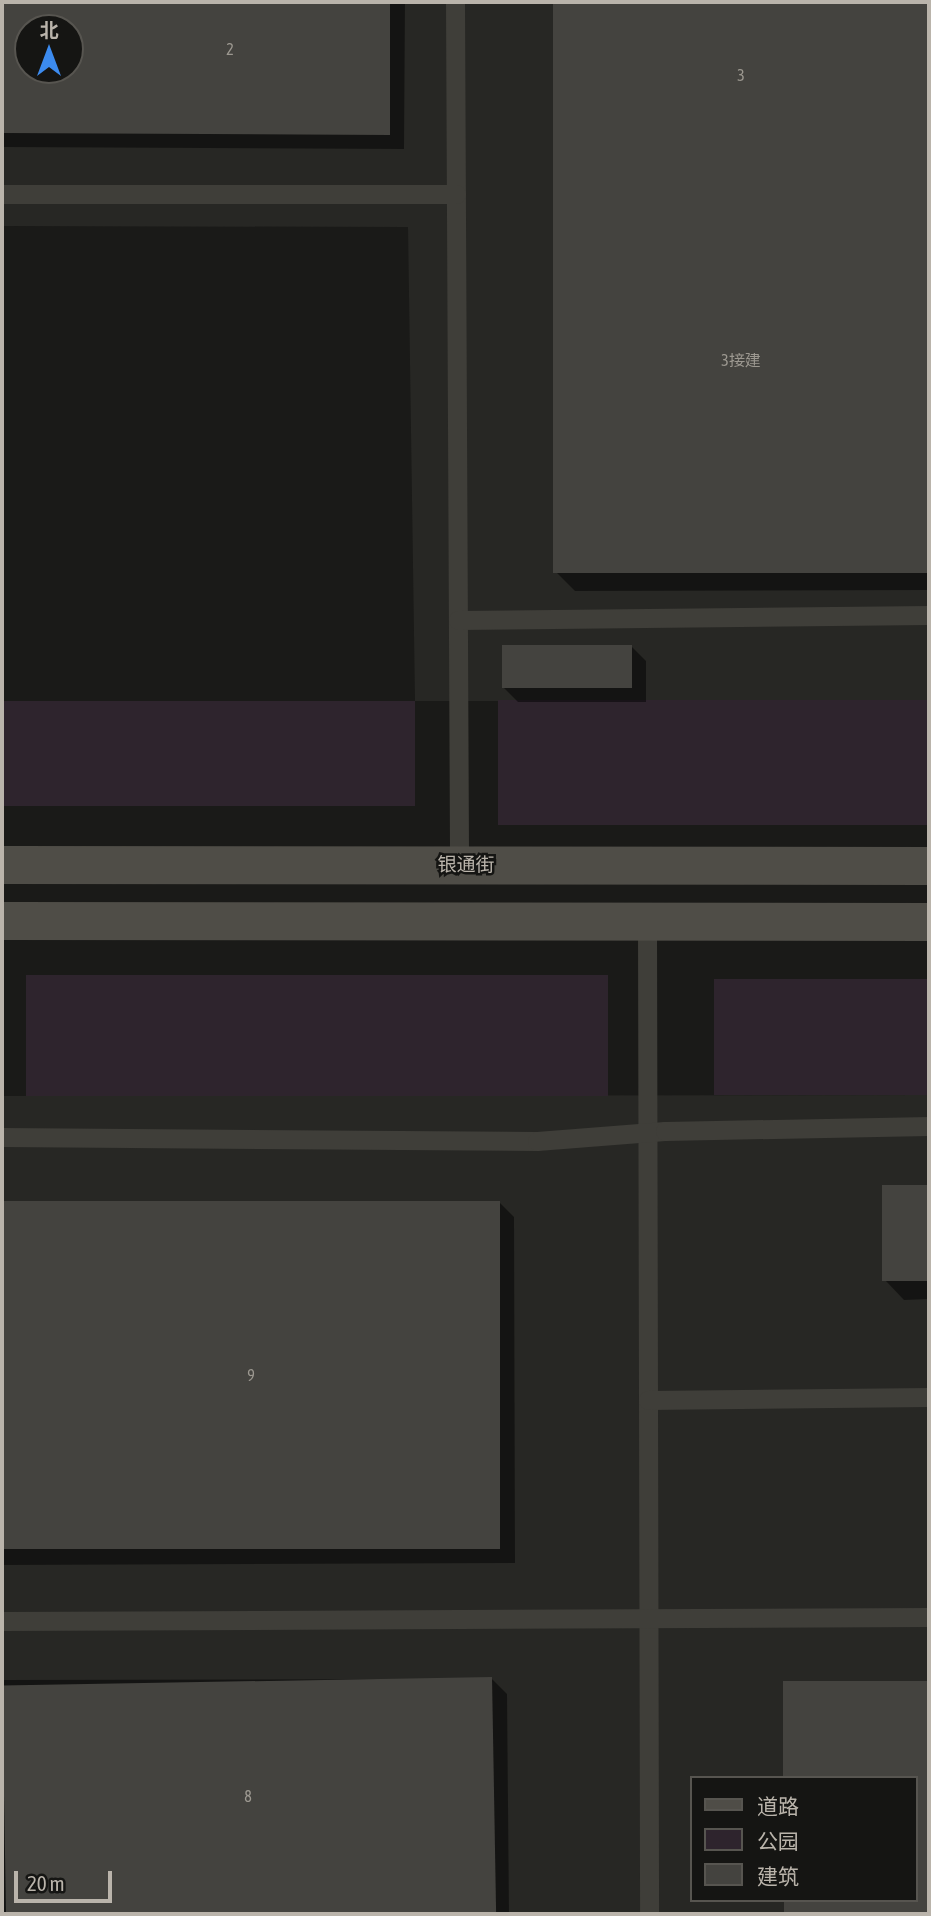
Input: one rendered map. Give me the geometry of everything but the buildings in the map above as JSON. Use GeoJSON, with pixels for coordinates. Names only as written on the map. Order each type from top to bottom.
{"type":"FeatureCollection","features":[{"type":"Feature","properties":{"kind":"street","name":"银通街"},"geometry":{"type":"LineString","coordinates":[[2,865],[929,866]]}},
{"type":"Feature","properties":{"kind":"street"},"geometry":{"type":"LineString","coordinates":[[2,921],[929,922]]}},
{"type":"Feature","properties":{"kind":"lane"},"geometry":{"type":"LineString","coordinates":[[455,2],[459,865]]}},
{"type":"Feature","properties":{"kind":"lane"},"geometry":{"type":"LineString","coordinates":[[2,194],[456,194]]}},
{"type":"Feature","properties":{"kind":"lane"},"geometry":{"type":"LineString","coordinates":[[458,620],[929,615]]}},
{"type":"Feature","properties":{"kind":"lane"},"geometry":{"type":"LineString","coordinates":[[648,922],[649,1914]]}},
{"type":"Feature","properties":{"kind":"lane"},"geometry":{"type":"LineString","coordinates":[[2,1138],[537,1141],[648,1132],[929,1126]]}},
{"type":"Feature","properties":{"kind":"lane"},"geometry":{"type":"LineString","coordinates":[[648,1400],[929,1397]]}},
{"type":"Feature","properties":{"kind":"lane"},"geometry":{"type":"LineString","coordinates":[[2,1621],[929,1617]]}},
{"type":"Feature","properties":{"kind":"shaded area"},"geometry":{"type":"Polygon","coordinates":[[[2,2],[929,2],[929,701],[415,701],[408,227],[2,226],[2,2]]]}},
{"type":"Feature","properties":{"kind":"shaded area"},"geometry":{"type":"Polygon","coordinates":[[[929,1095],[929,1914],[2,1914],[2,1096],[929,1095]]]}},
{"type":"Feature","properties":{"kind":"green space"},"geometry":{"type":"Polygon","coordinates":[[[498,700],[929,700],[929,825],[498,825],[498,700]]]}},
{"type":"Feature","properties":{"kind":"green space"},"geometry":{"type":"Polygon","coordinates":[[[2,701],[415,701],[415,806],[2,806],[2,701]]]}},
{"type":"Feature","properties":{"kind":"green space"},"geometry":{"type":"Polygon","coordinates":[[[26,975],[608,975],[608,1096],[26,1096],[26,975]]]}},
{"type":"Feature","properties":{"kind":"green space"},"geometry":{"type":"Polygon","coordinates":[[[714,979],[929,979],[929,1095],[714,1095],[714,979]]]}}]}
